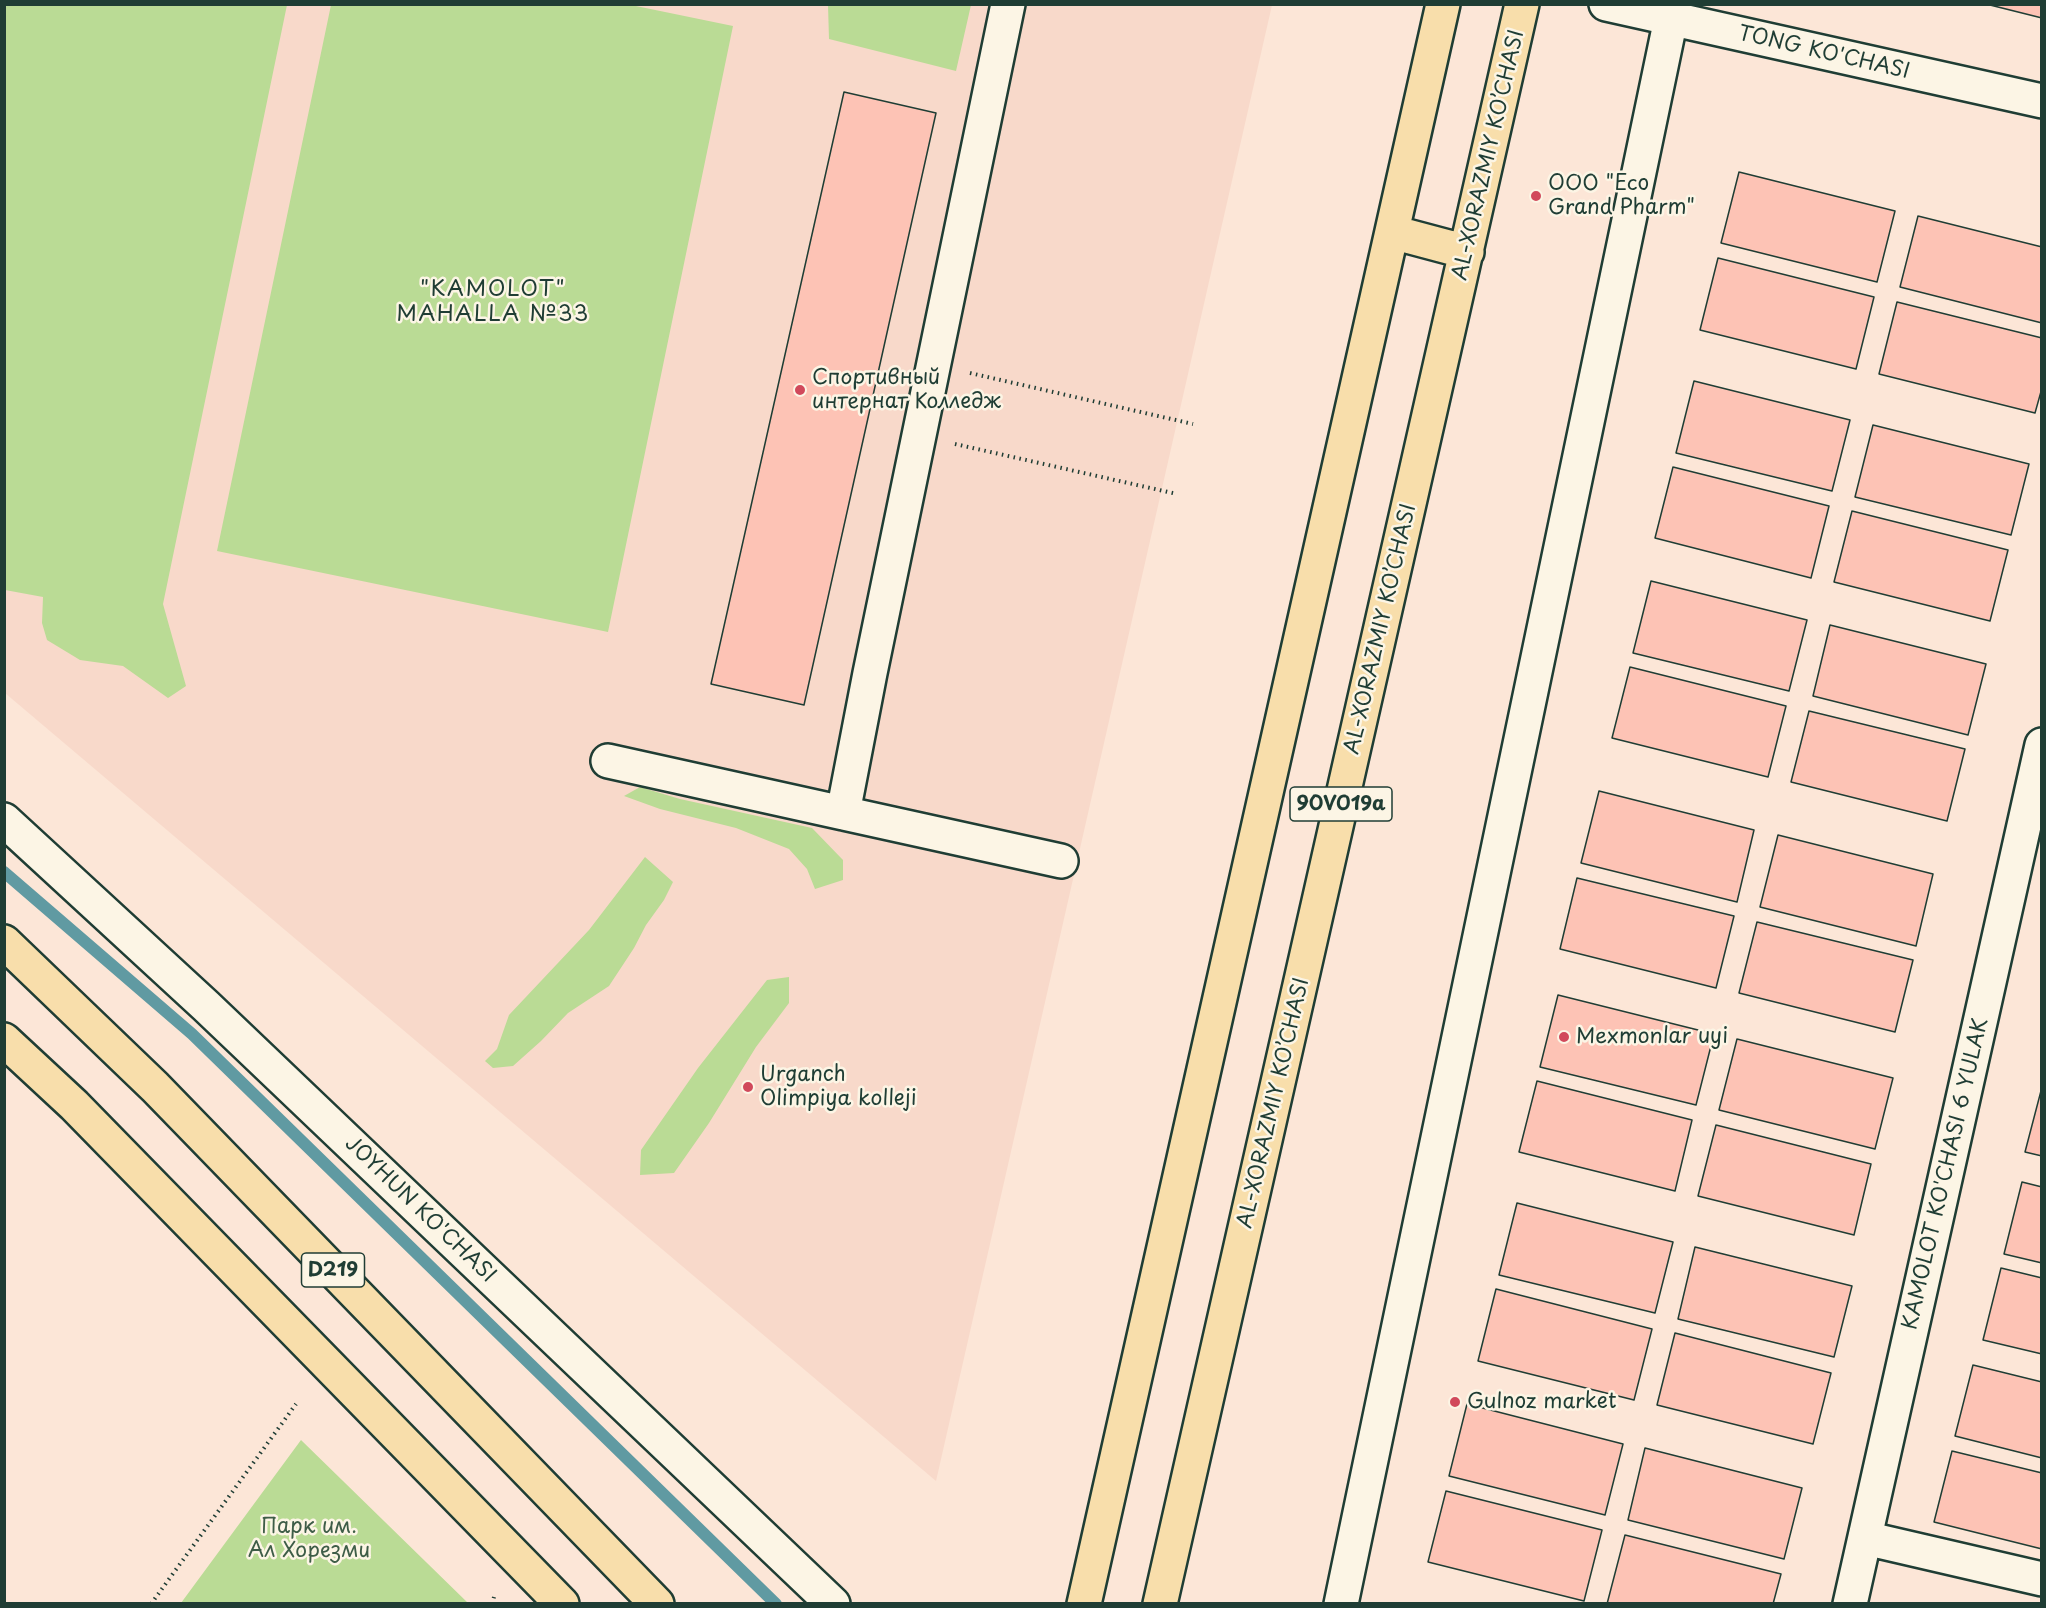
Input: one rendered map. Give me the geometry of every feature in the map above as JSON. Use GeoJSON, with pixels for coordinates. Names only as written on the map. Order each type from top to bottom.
{"type":"FeatureCollection","features":[{"type":"Feature","properties":{"kind":"main road","name":"90V019a"},"geometry":{"type":"LineString","coordinates":[[1084,1604],[1443,4]]}},
{"type":"Feature","properties":{"kind":"main road","name":"AL-XORAZMIY KO’CHASI"},"geometry":{"type":"LineString","coordinates":[[1160,1604],[1522,4]]}},
{"type":"Feature","properties":{"kind":"main road"},"geometry":{"type":"LineString","coordinates":[[1392,232],[1467,252]]}},
{"type":"Feature","properties":{"kind":"main road","name":"D219"},"geometry":{"type":"LineString","coordinates":[[4,942],[154,1087],[657,1604]]}},
{"type":"Feature","properties":{"kind":"main road"},"geometry":{"type":"LineString","coordinates":[[4,1040],[74,1105],[562,1604]]}},
{"type":"Feature","properties":{"kind":"street"},"geometry":{"type":"LineString","coordinates":[[843,813],[1008,4]]}},
{"type":"Feature","properties":{"kind":"street","name":"TONG KO'CHASI"},"geometry":{"type":"LineString","coordinates":[[1606,4],[1672,12],[2042,101]]}},
{"type":"Feature","properties":{"kind":"street"},"geometry":{"type":"LineString","coordinates":[[1341,1604],[1672,12]]}},
{"type":"Feature","properties":{"kind":"street","name":"KAMOLOT KO'CHASI 6 YULAK"},"geometry":{"type":"LineString","coordinates":[[1850,1604],[2042,745]]}},
{"type":"Feature","properties":{"kind":"street"},"geometry":{"type":"LineString","coordinates":[[608,761],[1061,861]]}},
{"type":"Feature","properties":{"kind":"street","name":"JOYHUN KO'CHASI"},"geometry":{"type":"LineString","coordinates":[[4,820],[206,1006],[833,1604]]}},
{"type":"Feature","properties":{"kind":"street"},"geometry":{"type":"LineString","coordinates":[[1865,1538],[2042,1579]]}},
{"type":"Feature","properties":{"kind":"path"},"geometry":{"type":"LineString","coordinates":[[934,365],[1193,424]]}},
{"type":"Feature","properties":{"kind":"path"},"geometry":{"type":"LineString","coordinates":[[920,436],[1177,494]]}},
{"type":"Feature","properties":{"kind":"path"},"geometry":{"type":"LineString","coordinates":[[150,1604],[296,1404]]}},
{"type":"Feature","properties":{"kind":"path"},"geometry":{"type":"LineString","coordinates":[[492,1604],[494,1597]]}},
{"type":"Feature","properties":{"kind":"shaded area","name":"Urganch Olimpiya kolleji"},"geometry":{"type":"Polygon","coordinates":[[[5,5],[1272,5],[936,1481],[5,693],[5,5]]]}},
{"type":"Feature","properties":{"kind":"green space"},"geometry":{"type":"Polygon","coordinates":[[[4,5],[287,5],[163,604],[186,686],[168,698],[123,666],[80,660],[47,640],[42,623],[43,597],[5,590],[4,5]]]}},
{"type":"Feature","properties":{"kind":"green space"},"geometry":{"type":"Polygon","coordinates":[[[331,5],[631,5],[733,26],[608,632],[217,551],[331,5]]]}},
{"type":"Feature","properties":{"kind":"green space"},"geometry":{"type":"Polygon","coordinates":[[[828,5],[971,5],[956,71],[829,39],[828,5]]]}},
{"type":"Feature","properties":{"kind":"green space"},"geometry":{"type":"Polygon","coordinates":[[[640,787],[680,799],[812,828],[843,860],[843,880],[815,889],[807,869],[789,849],[736,828],[660,809],[624,796],[640,787]]]}},
{"type":"Feature","properties":{"kind":"green space"},"geometry":{"type":"Polygon","coordinates":[[[645,857],[673,882],[609,986],[568,1013],[513,1066],[493,1068],[485,1061],[497,1049],[509,1015],[589,930],[645,857]]]}},
{"type":"Feature","properties":{"kind":"green space"},"geometry":{"type":"Polygon","coordinates":[[[789,977],[789,1003],[756,1047],[709,1123],[674,1173],[640,1175],[641,1150],[698,1068],[767,980],[789,977]]]}},
{"type":"Feature","properties":{"kind":"green space","name":"Парк им. Ал Хорезми"},"geometry":{"type":"Polygon","coordinates":[[[301,1440],[468,1603],[181,1603],[301,1440]]]}},
{"type":"Feature","properties":{"kind":"building"},"geometry":{"type":"Polygon","coordinates":[[[1986,4],[2042,4],[2042,18],[1986,4]]]}},
{"type":"Feature","properties":{"kind":"building"},"geometry":{"type":"Polygon","coordinates":[[[844,92],[936,113],[804,705],[711,684],[844,92]]]}},
{"type":"Feature","properties":{"kind":"building"},"geometry":{"type":"Polygon","coordinates":[[[1739,172],[1895,211],[1877,282],[1721,243],[1739,172]]]}},
{"type":"Feature","properties":{"kind":"building"},"geometry":{"type":"Polygon","coordinates":[[[1918,216],[2042,247],[2042,323],[1900,287],[1918,216]]]}},
{"type":"Feature","properties":{"kind":"building"},"geometry":{"type":"Polygon","coordinates":[[[1718,258],[1874,297],[1856,369],[1700,330],[1718,258]]]}},
{"type":"Feature","properties":{"kind":"building"},"geometry":{"type":"Polygon","coordinates":[[[1897,302],[2042,338],[2042,388],[2035,413],[1879,374],[1897,302]]]}},
{"type":"Feature","properties":{"kind":"building"},"geometry":{"type":"Polygon","coordinates":[[[1694,381],[1850,420],[1832,491],[1676,453],[1694,381]]]}},
{"type":"Feature","properties":{"kind":"building"},"geometry":{"type":"Polygon","coordinates":[[[1873,425],[2029,464],[2011,535],[1855,497],[1873,425]]]}},
{"type":"Feature","properties":{"kind":"building"},"geometry":{"type":"Polygon","coordinates":[[[1673,467],[1829,506],[1811,578],[1655,538],[1673,467]]]}},
{"type":"Feature","properties":{"kind":"building"},"geometry":{"type":"Polygon","coordinates":[[[1852,511],[2008,550],[1990,621],[1834,582],[1852,511]]]}},
{"type":"Feature","properties":{"kind":"building"},"geometry":{"type":"Polygon","coordinates":[[[1651,581],[1807,620],[1789,691],[1633,653],[1651,581]]]}},
{"type":"Feature","properties":{"kind":"building"},"geometry":{"type":"Polygon","coordinates":[[[1830,625],[1986,664],[1968,735],[1813,696],[1830,625]]]}},
{"type":"Feature","properties":{"kind":"building"},"geometry":{"type":"Polygon","coordinates":[[[1630,667],[1786,706],[1768,777],[1612,738],[1630,667]]]}},
{"type":"Feature","properties":{"kind":"building"},"geometry":{"type":"Polygon","coordinates":[[[1809,711],[1965,749],[1947,821],[1791,782],[1809,711]]]}},
{"type":"Feature","properties":{"kind":"building"},"geometry":{"type":"Polygon","coordinates":[[[1599,791],[1754,830],[1737,902],[1581,863],[1599,791]]]}},
{"type":"Feature","properties":{"kind":"building"},"geometry":{"type":"Polygon","coordinates":[[[1778,835],[1933,874],[1916,946],[1760,907],[1778,835]]]}},
{"type":"Feature","properties":{"kind":"building"},"geometry":{"type":"Polygon","coordinates":[[[1577,878],[1734,916],[1716,988],[1560,949],[1577,878]]]}},
{"type":"Feature","properties":{"kind":"building"},"geometry":{"type":"Polygon","coordinates":[[[1757,922],[1913,960],[1895,1032],[1739,993],[1757,922]]]}},
{"type":"Feature","properties":{"kind":"building"},"geometry":{"type":"Polygon","coordinates":[[[1558,995],[1714,1034],[1696,1105],[1540,1067],[1558,995]]]}},
{"type":"Feature","properties":{"kind":"building"},"geometry":{"type":"Polygon","coordinates":[[[1737,1039],[1893,1078],[1875,1149],[1719,1110],[1737,1039]]]}},
{"type":"Feature","properties":{"kind":"building"},"geometry":{"type":"Polygon","coordinates":[[[1537,1081],[1692,1120],[1675,1191],[1519,1152],[1537,1081]]]}},
{"type":"Feature","properties":{"kind":"building"},"geometry":{"type":"Polygon","coordinates":[[[2042,1087],[2042,1156],[2025,1152],[2042,1087]]]}},
{"type":"Feature","properties":{"kind":"building"},"geometry":{"type":"Polygon","coordinates":[[[1716,1125],[1871,1164],[1854,1235],[1698,1196],[1716,1125]]]}},
{"type":"Feature","properties":{"kind":"building"},"geometry":{"type":"Polygon","coordinates":[[[2022,1182],[2042,1187],[2042,1263],[2004,1254],[2022,1182]]]}},
{"type":"Feature","properties":{"kind":"building"},"geometry":{"type":"Polygon","coordinates":[[[1517,1203],[1673,1242],[1655,1313],[1499,1275],[1517,1203]]]}},
{"type":"Feature","properties":{"kind":"building"},"geometry":{"type":"Polygon","coordinates":[[[1695,1247],[1852,1286],[1834,1357],[1678,1319],[1695,1247]]]}},
{"type":"Feature","properties":{"kind":"building"},"geometry":{"type":"Polygon","coordinates":[[[2001,1268],[2042,1278],[2042,1354],[1983,1340],[2001,1268]]]}},
{"type":"Feature","properties":{"kind":"building"},"geometry":{"type":"Polygon","coordinates":[[[1496,1289],[1652,1329],[1634,1400],[1478,1361],[1496,1289]]]}},
{"type":"Feature","properties":{"kind":"building"},"geometry":{"type":"Polygon","coordinates":[[[1675,1333],[1831,1373],[1813,1444],[1657,1405],[1675,1333]]]}},
{"type":"Feature","properties":{"kind":"building"},"geometry":{"type":"Polygon","coordinates":[[[1973,1365],[2042,1382],[2042,1458],[1955,1436],[1973,1365]]]}},
{"type":"Feature","properties":{"kind":"building"},"geometry":{"type":"Polygon","coordinates":[[[1467,1404],[1623,1444],[1605,1515],[1449,1476],[1467,1404]]]}},
{"type":"Feature","properties":{"kind":"building"},"geometry":{"type":"Polygon","coordinates":[[[1645,1448],[1802,1488],[1784,1559],[1628,1520],[1645,1448]]]}},
{"type":"Feature","properties":{"kind":"building"},"geometry":{"type":"Polygon","coordinates":[[[1952,1451],[2042,1473],[2042,1549],[1934,1522],[1952,1451]]]}},
{"type":"Feature","properties":{"kind":"building"},"geometry":{"type":"Polygon","coordinates":[[[1446,1491],[1602,1530],[1584,1601],[1428,1562],[1446,1491]]]}},
{"type":"Feature","properties":{"kind":"building"},"geometry":{"type":"Polygon","coordinates":[[[1625,1535],[1781,1574],[1773,1604],[1607,1604],[1625,1535]]]}},
{"type":"Feature","properties":{"kind":"waterway"},"geometry":{"type":"LineString","coordinates":[[4,872],[192,1034],[776,1604]]}},
{"type":"Feature","properties":{"kind":"place","name":"ООО \"Eco Grand Pharm\""},"geometry":{"type":"Point","coordinates":[1536,196]}},
{"type":"Feature","properties":{"kind":"place","name":"Спортивный интернат Колледж"},"geometry":{"type":"Point","coordinates":[800,390]}},
{"type":"Feature","properties":{"kind":"place","name":"Mexmonlar uyi"},"geometry":{"type":"Point","coordinates":[1564,1037]}},
{"type":"Feature","properties":{"kind":"place","name":"Urganch Olimpiya kolleji"},"geometry":{"type":"Point","coordinates":[748,1087]}},
{"type":"Feature","properties":{"kind":"place","name":"Gulnoz market"},"geometry":{"type":"Point","coordinates":[1455,1402]}},
{"type":"Feature","properties":{"kind":"district","name":"\"KAMOLOT\" MAHALLA №33"},"geometry":{"type":"Point","coordinates":[493,302]}}]}
